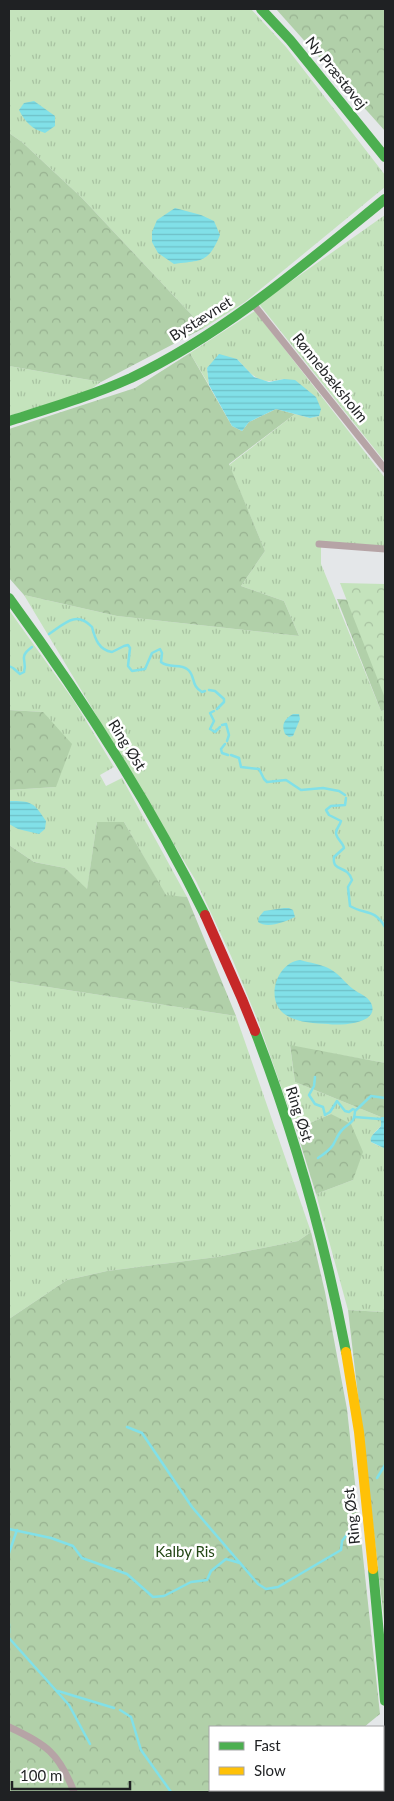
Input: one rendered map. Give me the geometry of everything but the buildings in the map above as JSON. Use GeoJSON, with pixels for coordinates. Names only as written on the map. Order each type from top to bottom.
{"type":"FeatureCollection","features":[{"type":"Feature","properties":{"kind":"main road","name":"Ny Præstøvej"},"geometry":{"type":"LineString","coordinates":[[261,9],[290,40],[385,158]]}},
{"type":"Feature","properties":{"kind":"main road","name":"Bystævnet"},"geometry":{"type":"LineString","coordinates":[[9,421],[88,396],[132,377],[215,331],[284,281],[385,199]]}},
{"type":"Feature","properties":{"kind":"main road","name":"Ring Øst"},"geometry":{"type":"LineString","coordinates":[[9,598],[83,702],[141,795],[188,879],[250,1019],[281,1105],[307,1187],[334,1294],[352,1383],[362,1464],[385,1701]]}},
{"type":"Feature","properties":{"kind":"street","name":"Rønnebæksholm"},"geometry":{"type":"LineString","coordinates":[[253,304],[385,470]]}},
{"type":"Feature","properties":{"kind":"street"},"geometry":{"type":"LineString","coordinates":[[319,544],[385,549]]}},
{"type":"Feature","properties":{"kind":"street"},"geometry":{"type":"LineString","coordinates":[[9,1727],[35,1739],[52,1752],[67,1773],[74,1792]]}},
{"type":"Feature","properties":{"kind":"green space"},"geometry":{"type":"Polygon","coordinates":[[[9,9],[251,9],[286,47],[385,175],[385,187],[245,302],[204,328],[82,198],[22,142],[9,133],[9,9]]]}},
{"type":"Feature","properties":{"kind":"green space"},"geometry":{"type":"Polygon","coordinates":[[[276,9],[385,9],[385,131],[276,9]]]}},
{"type":"Feature","properties":{"kind":"green space"},"geometry":{"type":"Polygon","coordinates":[[[9,133],[22,142],[82,198],[204,328],[101,382],[9,366],[9,133]]]}},
{"type":"Feature","properties":{"kind":"green space"},"geometry":{"type":"Polygon","coordinates":[[[385,215],[385,462],[259,304],[385,215]]]}},
{"type":"Feature","properties":{"kind":"green space"},"geometry":{"type":"Polygon","coordinates":[[[255,311],[385,478],[385,547],[321,542],[321,564],[381,711],[385,710],[385,1063],[290,1046],[295,1082],[381,1117],[381,1126],[374,1133],[371,1142],[385,1147],[384,1312],[348,1310],[316,1194],[353,1180],[331,1114],[296,1129],[258,1021],[231,956],[196,881],[24,595],[117,616],[299,636],[284,601],[241,586],[265,551],[229,465],[295,414],[310,418],[319,416],[320,409],[318,403],[309,393],[284,379],[268,381],[257,378],[237,359],[207,368],[209,385],[190,353],[255,311]]]}},
{"type":"Feature","properties":{"kind":"green space"},"geometry":{"type":"Polygon","coordinates":[[[190,353],[232,426],[242,431],[249,422],[276,409],[295,414],[229,464],[265,551],[241,586],[284,601],[299,636],[117,616],[24,595],[9,578],[9,429],[135,388],[190,353]]]}},
{"type":"Feature","properties":{"kind":"green space"},"geometry":{"type":"Polygon","coordinates":[[[9,366],[101,382],[87,392],[9,416],[9,366]]]}},
{"type":"Feature","properties":{"kind":"green space"},"geometry":{"type":"Polygon","coordinates":[[[340,583],[385,584],[385,698],[340,583]]]}},
{"type":"Feature","properties":{"kind":"green space"},"geometry":{"type":"Polygon","coordinates":[[[337,599],[351,600],[385,670],[385,710],[381,711],[337,599]]]}},
{"type":"Feature","properties":{"kind":"green space"},"geometry":{"type":"Polygon","coordinates":[[[9,610],[74,701],[114,767],[100,775],[106,786],[122,778],[187,897],[166,896],[124,822],[97,822],[87,890],[65,868],[34,862],[9,845],[9,790],[56,787],[43,712],[9,710],[9,610]]]}},
{"type":"Feature","properties":{"kind":"green space"},"geometry":{"type":"Polygon","coordinates":[[[9,710],[43,712],[72,744],[56,787],[9,790],[9,710]]]}},
{"type":"Feature","properties":{"kind":"green space"},"geometry":{"type":"Polygon","coordinates":[[[97,822],[124,822],[166,895],[187,897],[236,1016],[9,981],[9,845],[34,862],[65,868],[87,889],[97,822]]]}},
{"type":"Feature","properties":{"kind":"green space"},"geometry":{"type":"Polygon","coordinates":[[[9,981],[236,1016],[311,1232],[298,1241],[217,1257],[107,1271],[67,1280],[9,1319],[9,981]]]}},
{"type":"Feature","properties":{"kind":"green space"},"geometry":{"type":"Polygon","coordinates":[[[290,1045],[385,1063],[385,1117],[295,1082],[290,1045]]]}},
{"type":"Feature","properties":{"kind":"green space"},"geometry":{"type":"Polygon","coordinates":[[[331,1114],[351,1124],[363,1152],[353,1180],[316,1194],[296,1129],[331,1114]]]}},
{"type":"Feature","properties":{"kind":"green space","name":"Kalby Ris"},"geometry":{"type":"Polygon","coordinates":[[[311,1232],[325,1292],[347,1409],[380,1714],[365,1726],[209,1726],[209,1791],[319,1792],[9,1792],[9,1319],[67,1280],[107,1271],[217,1257],[298,1241],[311,1232]]]}},
{"type":"Feature","properties":{"kind":"green space"},"geometry":{"type":"Polygon","coordinates":[[[385,1306],[385,1628],[348,1310],[383,1312],[385,1306]]]}},
{"type":"Feature","properties":{"kind":"water"},"geometry":{"type":"Polygon","coordinates":[[[34,101],[55,116],[55,126],[45,133],[29,124],[19,110],[24,103],[34,101]]]}},
{"type":"Feature","properties":{"kind":"water"},"geometry":{"type":"Polygon","coordinates":[[[175,208],[201,215],[214,221],[220,235],[208,255],[192,262],[174,264],[158,253],[152,242],[152,232],[157,220],[175,208]]]}},
{"type":"Feature","properties":{"kind":"water"},"geometry":{"type":"Polygon","coordinates":[[[219,354],[237,359],[254,377],[269,382],[284,379],[295,380],[316,397],[321,409],[319,416],[310,418],[276,409],[249,422],[242,431],[232,426],[209,385],[207,368],[219,354]]]}},
{"type":"Feature","properties":{"kind":"water"},"geometry":{"type":"Polygon","coordinates":[[[293,714],[299,714],[300,719],[293,736],[289,737],[285,734],[283,725],[285,720],[293,714]]]}},
{"type":"Feature","properties":{"kind":"water"},"geometry":{"type":"Polygon","coordinates":[[[9,801],[23,801],[35,806],[46,821],[45,829],[39,834],[18,829],[9,824],[9,801]]]}},
{"type":"Feature","properties":{"kind":"water"},"geometry":{"type":"Polygon","coordinates":[[[284,908],[293,910],[295,917],[271,925],[258,922],[259,917],[264,911],[284,908]]]}},
{"type":"Feature","properties":{"kind":"water"},"geometry":{"type":"Polygon","coordinates":[[[300,960],[323,966],[337,974],[352,989],[371,1003],[373,1010],[370,1015],[358,1022],[334,1025],[303,1022],[286,1015],[277,1004],[275,988],[277,980],[286,966],[300,960]]]}},
{"type":"Feature","properties":{"kind":"water"},"geometry":{"type":"Polygon","coordinates":[[[381,1117],[385,1117],[384,1148],[371,1142],[372,1135],[381,1126],[381,1117]]]}},
{"type":"Feature","properties":{"kind":"waterway"},"geometry":{"type":"LineString","coordinates":[[49,634],[70,620],[81,620],[92,627],[96,640],[104,649],[112,652],[128,645],[130,648],[128,666],[132,671],[145,669],[152,653],[160,649],[162,653],[161,662],[167,665],[184,667],[190,671],[198,689],[202,692],[205,691]]}},
{"type":"Feature","properties":{"kind":"waterway"},"geometry":{"type":"LineString","coordinates":[[9,666],[20,674],[24,672],[24,657],[32,647]]}},
{"type":"Feature","properties":{"kind":"waterway"},"geometry":{"type":"LineString","coordinates":[[209,690],[215,691],[224,699],[224,702],[217,709]]}},
{"type":"Feature","properties":{"kind":"waterway"},"geometry":{"type":"LineString","coordinates":[[214,711],[210,713],[214,721],[210,729],[215,732],[220,727]]}},
{"type":"Feature","properties":{"kind":"waterway"},"geometry":{"type":"LineString","coordinates":[[222,725],[226,724],[229,735],[227,741]]}},
{"type":"Feature","properties":{"kind":"waterway"},"geometry":{"type":"LineString","coordinates":[[225,744],[221,749],[222,753],[228,755]]}},
{"type":"Feature","properties":{"kind":"waterway"},"geometry":{"type":"LineString","coordinates":[[231,755],[239,758],[241,767],[259,769],[267,782],[286,780],[301,790],[323,788],[339,791],[345,795]]}},
{"type":"Feature","properties":{"kind":"waterway"},"geometry":{"type":"LineString","coordinates":[[346,798],[345,805],[331,806],[326,810],[329,815],[341,821],[336,833],[344,848],[334,857],[334,862],[337,867],[347,872],[352,880],[348,887],[350,906],[373,914],[385,927]]}},
{"type":"Feature","properties":{"kind":"waterway"},"geometry":{"type":"LineString","coordinates":[[315,1077],[314,1086],[309,1095],[315,1104],[323,1107],[325,1115],[330,1112],[337,1101],[345,1111],[355,1110]]}},
{"type":"Feature","properties":{"kind":"waterway"},"geometry":{"type":"LineString","coordinates":[[318,1158],[331,1147],[345,1127],[352,1121],[355,1111],[371,1096],[385,1098]]}},
{"type":"Feature","properties":{"kind":"waterway"},"geometry":{"type":"LineString","coordinates":[[355,1117],[380,1119]]}},
{"type":"Feature","properties":{"kind":"waterway"},"geometry":{"type":"LineString","coordinates":[[127,1427],[142,1433],[192,1507],[258,1584],[266,1589],[278,1587],[341,1550],[342,1541],[349,1532],[354,1518]]}},
{"type":"Feature","properties":{"kind":"waterway"},"geometry":{"type":"LineString","coordinates":[[377,1478],[385,1465]]}},
{"type":"Feature","properties":{"kind":"waterway"},"geometry":{"type":"LineString","coordinates":[[9,1529],[51,1538],[73,1546],[82,1558],[127,1574],[153,1597],[164,1596],[191,1582],[207,1580],[211,1571],[226,1559],[240,1563]]}},
{"type":"Feature","properties":{"kind":"waterway"},"geometry":{"type":"LineString","coordinates":[[9,1553],[17,1530]]}},
{"type":"Feature","properties":{"kind":"waterway"},"geometry":{"type":"LineString","coordinates":[[9,1624],[9,1633]]}},
{"type":"Feature","properties":{"kind":"waterway"},"geometry":{"type":"LineString","coordinates":[[9,1638],[69,1705],[90,1744]]}},
{"type":"Feature","properties":{"kind":"waterway"},"geometry":{"type":"LineString","coordinates":[[58,1691],[114,1708]]}},
{"type":"Feature","properties":{"kind":"waterway"},"geometry":{"type":"LineString","coordinates":[[120,1710],[131,1717],[141,1750],[171,1792]]}},
{"type":"Feature","properties":{"kind":"traffic: fast"},"geometry":{"type":"LineString","coordinates":[[261,9],[290,40],[385,157]]}},
{"type":"Feature","properties":{"kind":"traffic: fast"},"geometry":{"type":"LineString","coordinates":[[9,421],[101,390],[131,378],[166,360],[232,319],[325,248],[385,199]]}},
{"type":"Feature","properties":{"kind":"traffic: fast"},"geometry":{"type":"LineString","coordinates":[[9,598],[63,674],[114,752],[162,832],[205,915]]}},
{"type":"Feature","properties":{"kind":"traffic: fast"},"geometry":{"type":"LineString","coordinates":[[255,1031],[270,1070],[308,1190],[329,1270],[346,1352]]}},
{"type":"Feature","properties":{"kind":"traffic: fast"},"geometry":{"type":"LineString","coordinates":[[373,1569],[385,1701]]}},
{"type":"Feature","properties":{"kind":"traffic: slow"},"geometry":{"type":"LineString","coordinates":[[346,1352],[359,1432],[373,1569]]}},
{"type":"Feature","properties":{"kind":"traffic: jam"},"geometry":{"type":"LineString","coordinates":[[205,915],[255,1031]]}}]}
